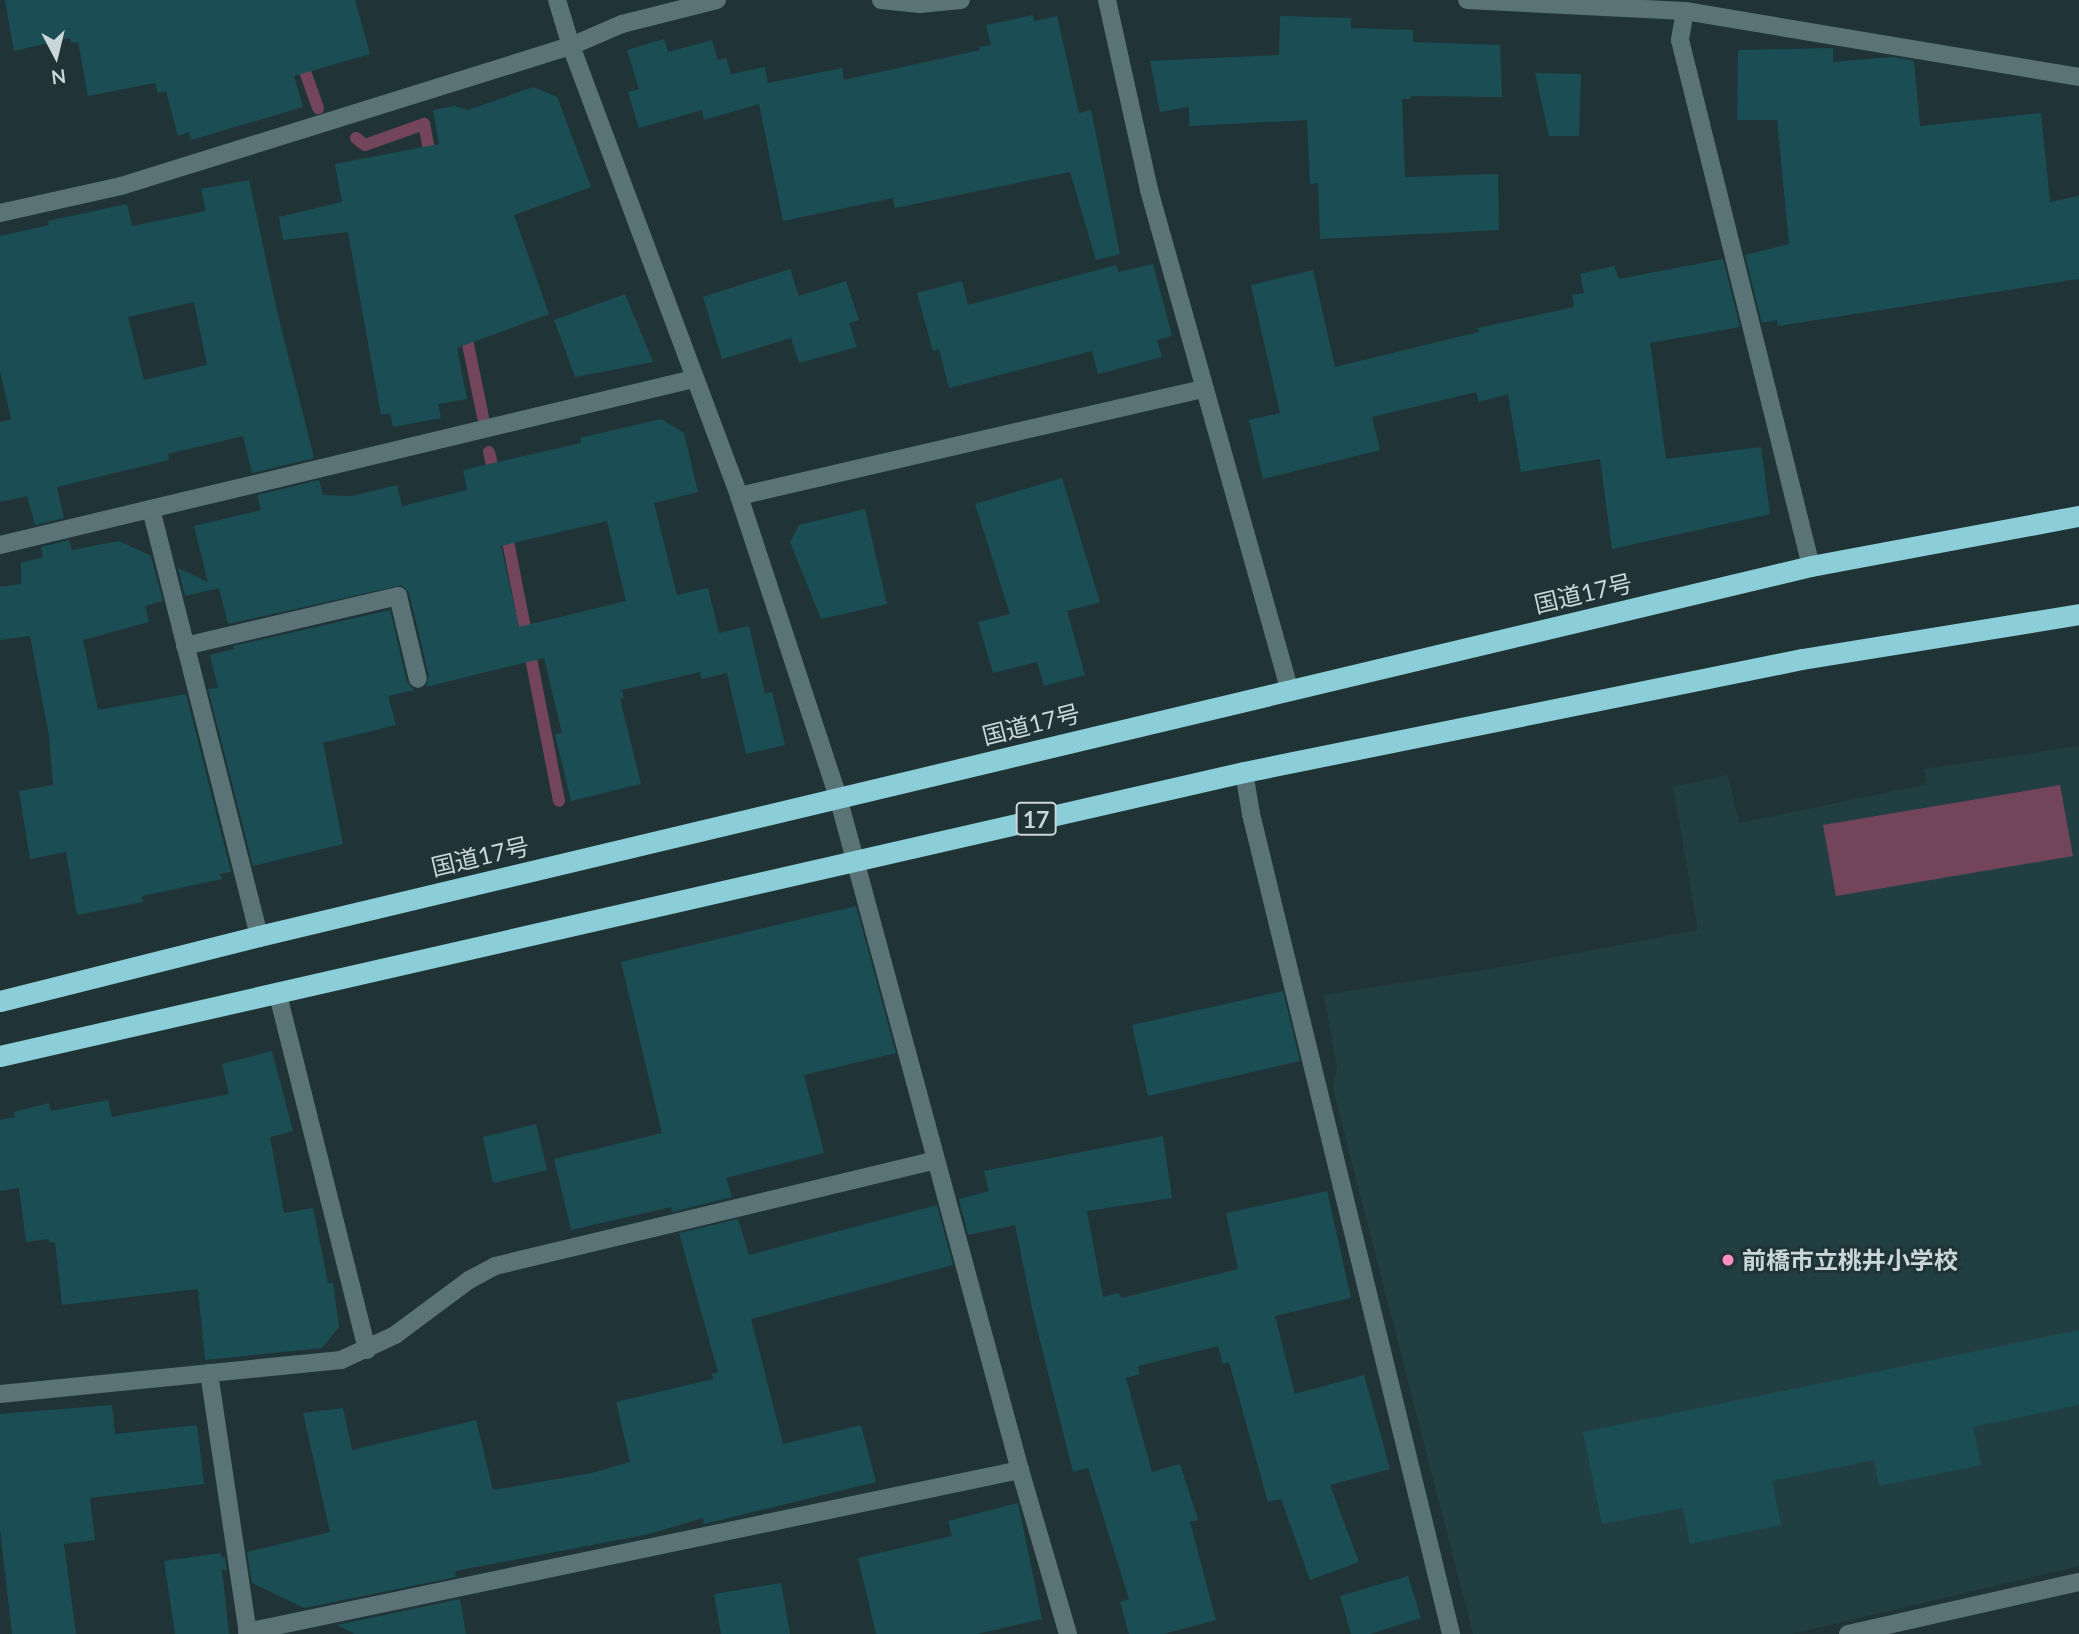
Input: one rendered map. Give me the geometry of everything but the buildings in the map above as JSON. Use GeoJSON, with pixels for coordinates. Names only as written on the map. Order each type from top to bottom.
{"type":"FeatureCollection","features":[{"type":"Feature","properties":{"kind":"highway","name":"国道17号"},"geometry":{"type":"LineString","coordinates":[[0,1001],[1289,688],[1811,566],[2079,516]]}},
{"type":"Feature","properties":{"kind":"highway","name":"17"},"geometry":{"type":"LineString","coordinates":[[0,1056],[278,995],[1244,772],[1802,659],[2079,614]]}},
{"type":"Feature","properties":{"kind":"street"},"geometry":{"type":"LineString","coordinates":[[557,0],[571,46],[693,379],[739,496],[838,797],[1020,1470],[1068,1634]]}},
{"type":"Feature","properties":{"kind":"street"},"geometry":{"type":"LineString","coordinates":[[0,213],[121,186],[571,46],[622,24],[717,0]]}},
{"type":"Feature","properties":{"kind":"street"},"geometry":{"type":"LineString","coordinates":[[881,0],[919,4],[961,0]]}},
{"type":"Feature","properties":{"kind":"street"},"geometry":{"type":"LineString","coordinates":[[1107,0],[1149,190],[1289,688]]}},
{"type":"Feature","properties":{"kind":"street"},"geometry":{"type":"LineString","coordinates":[[1467,0],[1685,11],[2079,77]]}},
{"type":"Feature","properties":{"kind":"street"},"geometry":{"type":"LineString","coordinates":[[1685,11],[1680,40],[1811,566]]}},
{"type":"Feature","properties":{"kind":"street"},"geometry":{"type":"LineString","coordinates":[[0,545],[693,379]]}},
{"type":"Feature","properties":{"kind":"street"},"geometry":{"type":"LineString","coordinates":[[739,496],[1205,388]]}},
{"type":"Feature","properties":{"kind":"street"},"geometry":{"type":"LineString","coordinates":[[150,509],[259,936]]}},
{"type":"Feature","properties":{"kind":"street"},"geometry":{"type":"LineString","coordinates":[[185,646],[398,596],[418,679]]}},
{"type":"Feature","properties":{"kind":"street"},"geometry":{"type":"LineString","coordinates":[[1244,772],[1254,828],[1451,1634]]}},
{"type":"Feature","properties":{"kind":"street"},"geometry":{"type":"LineString","coordinates":[[278,995],[367,1350]]}},
{"type":"Feature","properties":{"kind":"street"},"geometry":{"type":"LineString","coordinates":[[0,1394],[341,1360],[395,1335],[469,1280],[495,1266],[936,1160]]}},
{"type":"Feature","properties":{"kind":"street"},"geometry":{"type":"LineString","coordinates":[[209,1373],[248,1633],[1020,1470]]}},
{"type":"Feature","properties":{"kind":"street"},"geometry":{"type":"LineString","coordinates":[[1848,1634],[2079,1582]]}},
{"type":"Feature","properties":{"kind":"shaded area","name":"前橋市立桃井小学校"},"geometry":{"type":"Polygon","coordinates":[[[2079,746],[2079,1566],[1791,1634],[1473,1634],[1333,1089],[1337,1066],[1324,995],[1514,965],[1698,930],[1673,787],[1728,775],[1739,823],[1924,785],[1927,781],[1924,769],[2079,746]]]}},
{"type":"Feature","properties":{"kind":"shaded area"},"geometry":{"type":"Polygon","coordinates":[[[2060,785],[2073,856],[1836,896],[1823,825],[2060,785]]]}},
{"type":"Feature","properties":{"kind":"waterway"},"geometry":{"type":"LineString","coordinates":[[301,60],[318,108]]}},
{"type":"Feature","properties":{"kind":"waterway"},"geometry":{"type":"LineString","coordinates":[[356,138],[365,145],[424,124],[431,161]]}},
{"type":"Feature","properties":{"kind":"waterway"},"geometry":{"type":"LineString","coordinates":[[465,330],[483,417]]}},
{"type":"Feature","properties":{"kind":"waterway"},"geometry":{"type":"LineString","coordinates":[[489,452],[495,479]]}},
{"type":"Feature","properties":{"kind":"waterway"},"geometry":{"type":"LineString","coordinates":[[506,531],[559,801]]}},
{"type":"Feature","properties":{"kind":"place","name":"前橋市立桃井小学校"},"geometry":{"type":"Point","coordinates":[1728,1260]}}]}
